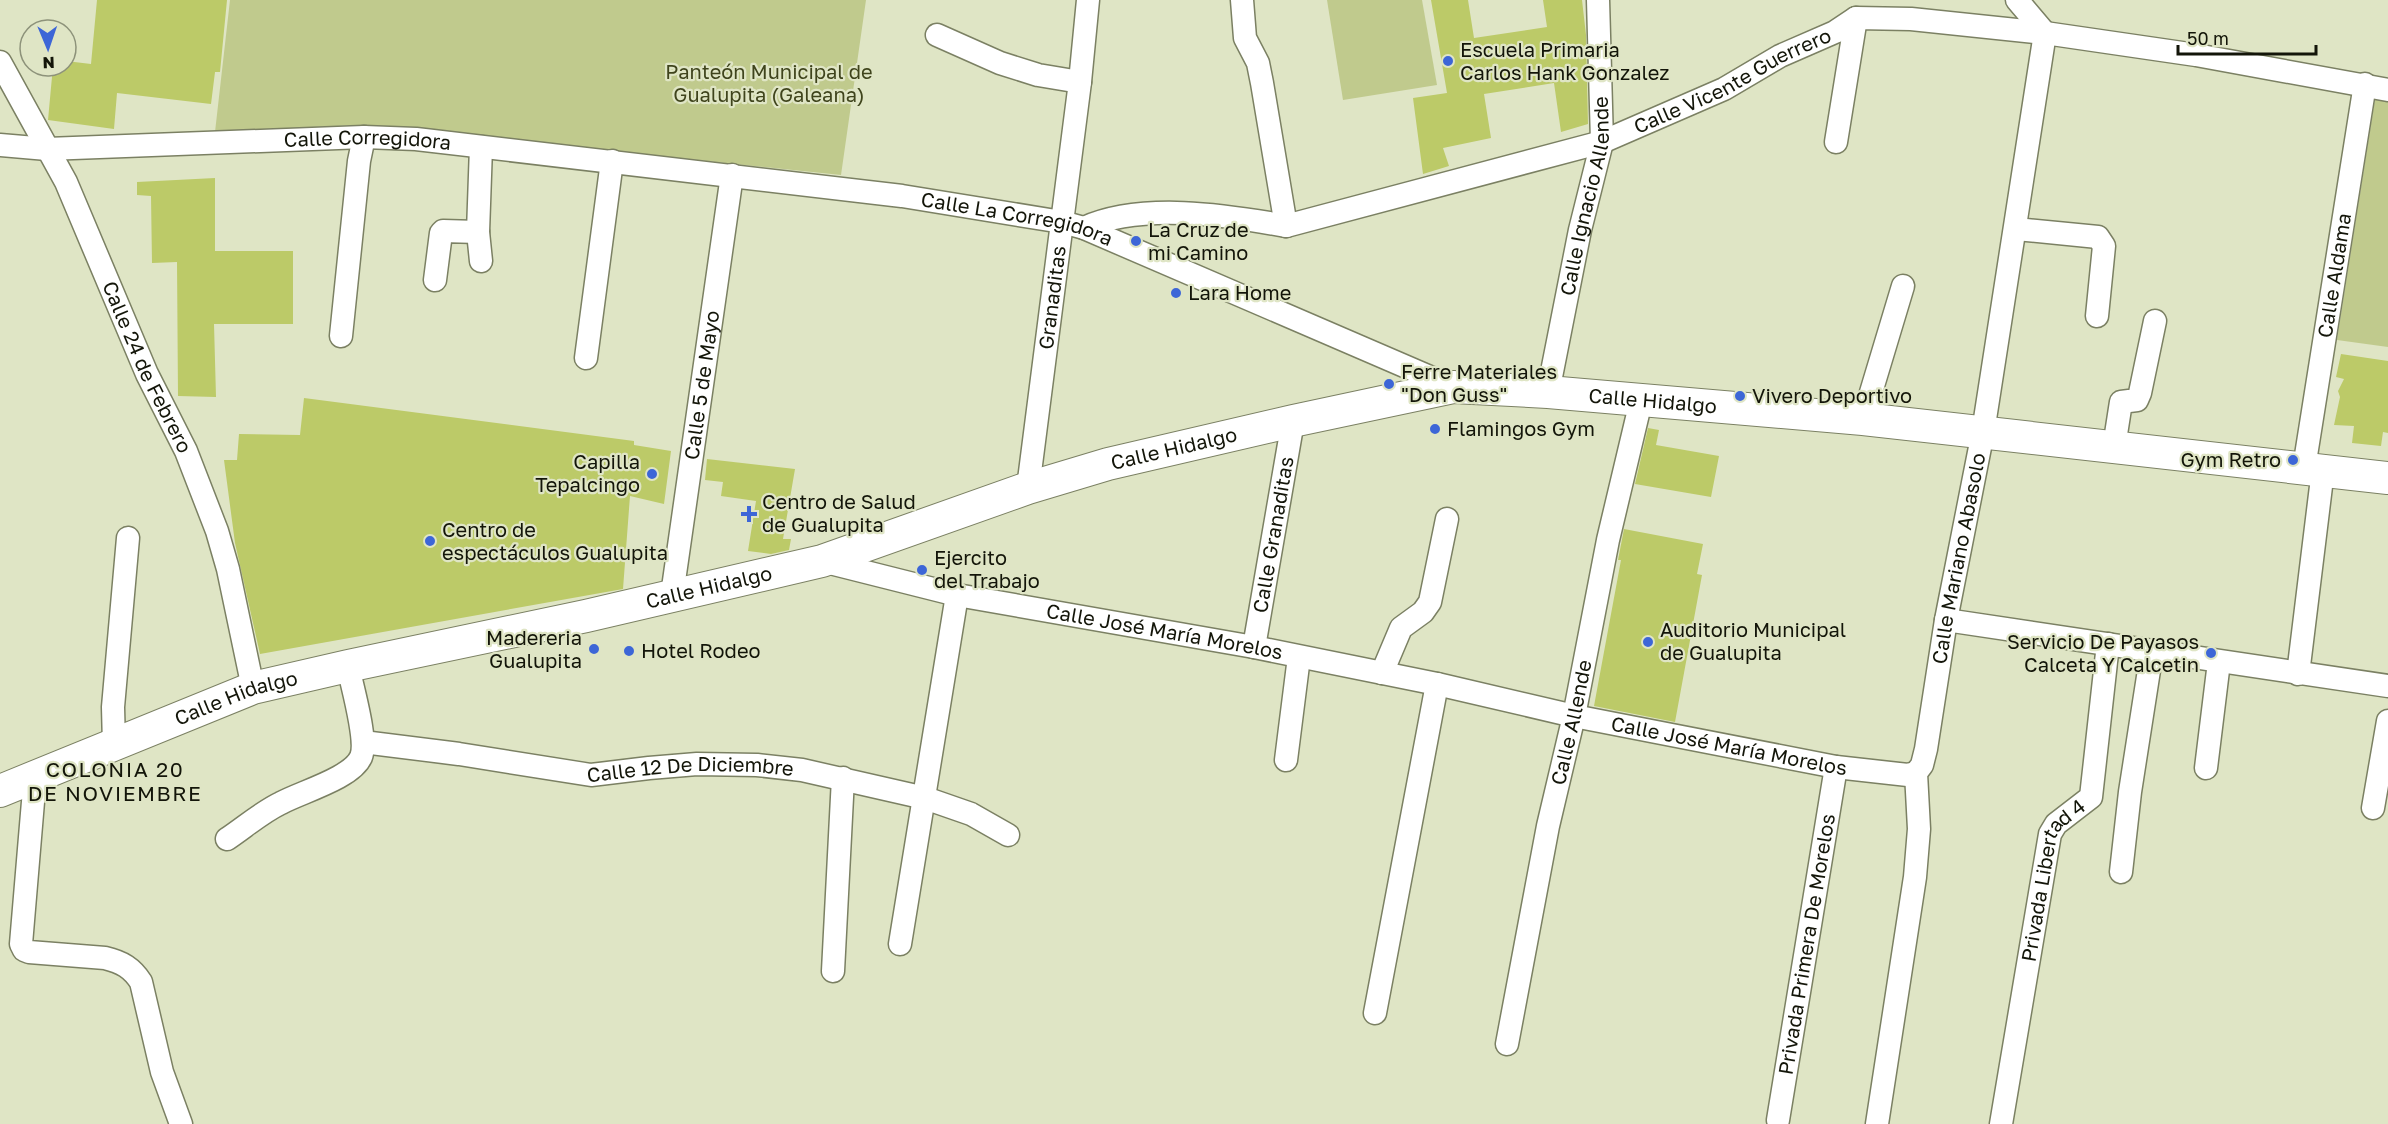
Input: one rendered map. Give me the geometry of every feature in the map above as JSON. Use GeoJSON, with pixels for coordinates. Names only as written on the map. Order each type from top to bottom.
{"type":"FeatureCollection","features":[{"type":"Feature","properties":{"kind":"main road","name":"Calle Hidalgo"},"geometry":{"type":"LineString","coordinates":[[0,791],[253,688],[586,616],[822,561],[1028,488],[1108,464],[1453,387],[1548,392],[1863,419],[2388,478]]}},
{"type":"Feature","properties":{"kind":"street","name":"Granaditas"},"geometry":{"type":"LineString","coordinates":[[1028,488],[1080,82],[1088,0]]}},
{"type":"Feature","properties":{"kind":"street"},"geometry":{"type":"LineString","coordinates":[[1242,0],[1245,38],[1258,63],[1286,225]]}},
{"type":"Feature","properties":{"kind":"street","name":"Calle Ignacio Allende"},"geometry":{"type":"LineString","coordinates":[[1548,392],[1580,230],[1602,142],[1598,0]]}},
{"type":"Feature","properties":{"kind":"street"},"geometry":{"type":"LineString","coordinates":[[2018,0],[2045,33]]}},
{"type":"Feature","properties":{"kind":"street"},"geometry":{"type":"LineString","coordinates":[[1836,142],[1856,18],[1911,19],[2045,33],[2196,55],[2388,90]]}},
{"type":"Feature","properties":{"kind":"street","name":"Calle Vicente Guerrero"},"geometry":{"type":"LineString","coordinates":[[1084,228],[1110,218],[1139,214],[1240,218],[1286,225],[1602,142],[1724,89],[1780,56],[1835,32],[1856,18]]}},
{"type":"Feature","properties":{"kind":"street","name":"Calle Mariano Abasolo"},"geometry":{"type":"LineString","coordinates":[[1877,1124],[1915,877],[1919,829],[1916,773],[1922,765],[1926,749],[1946,620],[1983,432],[2045,33]]}},
{"type":"Feature","properties":{"kind":"street"},"geometry":{"type":"LineString","coordinates":[[937,35],[1000,63],[1038,75],[1080,82]]}},
{"type":"Feature","properties":{"kind":"street","name":"Calle 24 de Febrero"},"geometry":{"type":"LineString","coordinates":[[0,62],[66,182],[147,374],[186,451],[217,531],[228,569],[253,688]]}},
{"type":"Feature","properties":{"kind":"street","name":"Calle Aldama"},"geometry":{"type":"LineString","coordinates":[[2298,674],[2313,469],[2365,84]]}},
{"type":"Feature","properties":{"kind":"street"},"geometry":{"type":"LineString","coordinates":[[341,336],[359,161],[364,137]]}},
{"type":"Feature","properties":{"kind":"street","name":"Calle Corregidora"},"geometry":{"type":"LineString","coordinates":[[0,145],[47,149],[364,137],[416,139],[732,175]]}},
{"type":"Feature","properties":{"kind":"street"},"geometry":{"type":"LineString","coordinates":[[481,147],[478,232],[481,261]]}},
{"type":"Feature","properties":{"kind":"street"},"geometry":{"type":"LineString","coordinates":[[586,358],[612,161]]}},
{"type":"Feature","properties":{"kind":"street","name":"Calle La Corregidora"},"geometry":{"type":"LineString","coordinates":[[732,175],[902,196],[1062,222],[1084,228],[1453,387]]}},
{"type":"Feature","properties":{"kind":"street","name":"Calle 5 de Mayo"},"geometry":{"type":"LineString","coordinates":[[672,595],[732,175]]}},
{"type":"Feature","properties":{"kind":"street"},"geometry":{"type":"LineString","coordinates":[[2016,229],[2098,237],[2104,246],[2097,316]]}},
{"type":"Feature","properties":{"kind":"street"},"geometry":{"type":"LineString","coordinates":[[435,280],[441,233],[443,231],[478,232]]}},
{"type":"Feature","properties":{"kind":"street"},"geometry":{"type":"LineString","coordinates":[[1863,419],[1903,286]]}},
{"type":"Feature","properties":{"kind":"street"},"geometry":{"type":"LineString","coordinates":[[2114,447],[2121,402],[2137,400],[2140,393],[2155,321]]}},
{"type":"Feature","properties":{"kind":"street","name":"Calle Allende"},"geometry":{"type":"LineString","coordinates":[[1507,1044],[1548,826],[1574,716],[1608,540],[1641,400]]}},
{"type":"Feature","properties":{"kind":"street","name":"Calle Granaditas"},"geometry":{"type":"LineString","coordinates":[[1254,647],[1293,421]]}},
{"type":"Feature","properties":{"kind":"street"},"geometry":{"type":"LineString","coordinates":[[1382,673],[1401,628],[1423,612],[1430,602],[1448,519]]}},
{"type":"Feature","properties":{"kind":"street"},"geometry":{"type":"LineString","coordinates":[[114,745],[113,707],[128,538]]}},
{"type":"Feature","properties":{"kind":"street","name":"Calle José María Morelos"},"geometry":{"type":"LineString","coordinates":[[822,561],[957,595],[1254,647],[1437,684],[1574,716],[1836,767],[1916,773]]}},
{"type":"Feature","properties":{"kind":"street"},"geometry":{"type":"LineString","coordinates":[[900,944],[957,595]]}},
{"type":"Feature","properties":{"kind":"street"},"geometry":{"type":"LineString","coordinates":[[1946,620],[2388,686]]}},
{"type":"Feature","properties":{"kind":"street","name":"Privada Libertad 4"},"geometry":{"type":"LineString","coordinates":[[2001,1124],[2050,834],[2056,824],[2091,797],[2108,644]]}},
{"type":"Feature","properties":{"kind":"street"},"geometry":{"type":"LineString","coordinates":[[2121,872],[2130,792],[2152,651]]}},
{"type":"Feature","properties":{"kind":"street"},"geometry":{"type":"LineString","coordinates":[[1286,760],[1299,657]]}},
{"type":"Feature","properties":{"kind":"street"},"geometry":{"type":"LineString","coordinates":[[2206,768],[2219,662]]}},
{"type":"Feature","properties":{"kind":"street"},"geometry":{"type":"LineString","coordinates":[[227,839],[280,803],[345,774],[357,764],[363,742],[348,666]]}},
{"type":"Feature","properties":{"kind":"street"},"geometry":{"type":"LineString","coordinates":[[1375,1013],[1437,684]]}},
{"type":"Feature","properties":{"kind":"street"},"geometry":{"type":"LineString","coordinates":[[2373,808],[2388,721]]}},
{"type":"Feature","properties":{"kind":"street","name":"Calle 12 De Diciembre"},"geometry":{"type":"LineString","coordinates":[[363,742],[459,754],[591,775],[697,764],[757,765],[802,770],[925,798],[970,814],[1008,835]]}},
{"type":"Feature","properties":{"kind":"street","name":"Privada Primera De Morelos"},"geometry":{"type":"LineString","coordinates":[[1778,1120],[1836,767]]}},
{"type":"Feature","properties":{"kind":"street"},"geometry":{"type":"LineString","coordinates":[[35,778],[21,944],[24,950],[29,952],[105,958],[133,969],[141,982],[162,1072],[181,1124]]}},
{"type":"Feature","properties":{"kind":"street"},"geometry":{"type":"LineString","coordinates":[[833,971],[843,778]]}},
{"type":"Feature","properties":{"kind":"green space","name":"Panteón Municipal de Gualupita (Galeana)"},"geometry":{"type":"Polygon","coordinates":[[[230,0],[866,0],[841,175],[358,125],[215,132],[230,0]]]}},
{"type":"Feature","properties":{"kind":"green space"},"geometry":{"type":"Polygon","coordinates":[[[1327,0],[1422,0],[1437,85],[1343,100],[1327,0]]]}},
{"type":"Feature","properties":{"kind":"green space"},"geometry":{"type":"Polygon","coordinates":[[[2375,99],[2388,102],[2388,347],[2337,340],[2375,99]]]}},
{"type":"Feature","properties":{"kind":"building"},"geometry":{"type":"Polygon","coordinates":[[[97,0],[227,0],[220,72],[215,72],[211,104],[117,93],[114,129],[48,120],[52,78],[78,78],[78,62],[91,64],[97,0]]]}},
{"type":"Feature","properties":{"kind":"building"},"geometry":{"type":"Polygon","coordinates":[[[1431,0],[1468,0],[1474,38],[1547,27],[1543,0],[1582,0],[1586,35],[1588,124],[1561,132],[1554,83],[1484,94],[1491,138],[1443,148],[1449,166],[1423,174],[1413,98],[1447,93],[1431,0]]]}},
{"type":"Feature","properties":{"kind":"building"},"geometry":{"type":"Polygon","coordinates":[[[215,178],[215,251],[293,251],[293,324],[214,324],[216,397],[178,396],[177,262],[152,263],[151,196],[137,195],[137,182],[215,178]]]}},
{"type":"Feature","properties":{"kind":"building"},"geometry":{"type":"Polygon","coordinates":[[[2341,354],[2388,361],[2388,433],[2383,432],[2381,446],[2352,443],[2354,426],[2334,425],[2340,397],[2338,391],[2344,379],[2336,377],[2341,354]]]}},
{"type":"Feature","properties":{"kind":"building","name":"Centro de espectáculos Gualupita"},"geometry":{"type":"Polygon","coordinates":[[[304,398],[634,441],[634,445],[671,451],[664,504],[630,496],[623,589],[260,654],[235,543],[224,460],[237,460],[239,434],[300,435],[304,398]]]}},
{"type":"Feature","properties":{"kind":"building"},"geometry":{"type":"Polygon","coordinates":[[[1648,428],[1659,430],[1656,445],[1719,456],[1711,497],[1635,484],[1648,428]]]}},
{"type":"Feature","properties":{"kind":"building"},"geometry":{"type":"Polygon","coordinates":[[[707,459],[795,469],[783,539],[791,539],[789,550],[771,554],[748,551],[756,501],[721,496],[723,482],[705,480],[707,459]]]}},
{"type":"Feature","properties":{"kind":"building","name":"Auditorio Municipal de Gualupita"},"geometry":{"type":"Polygon","coordinates":[[[1624,529],[1703,544],[1697,574],[1702,575],[1675,722],[1594,706],[1621,560],[1618,560],[1624,529]]]}},
{"type":"Feature","properties":{"kind":"place","name":"Escuela Primaria Carlos Hank Gonzalez"},"geometry":{"type":"Point","coordinates":[1448,61]}},
{"type":"Feature","properties":{"kind":"place","name":"La Cruz de mi Camino"},"geometry":{"type":"Point","coordinates":[1136,241]}},
{"type":"Feature","properties":{"kind":"place","name":"Lara Home"},"geometry":{"type":"Point","coordinates":[1176,293]}},
{"type":"Feature","properties":{"kind":"place","name":"Ferre Materiales \"Don Guss\""},"geometry":{"type":"Point","coordinates":[1389,384]}},
{"type":"Feature","properties":{"kind":"place","name":"Vivero Deportivo"},"geometry":{"type":"Point","coordinates":[1740,396]}},
{"type":"Feature","properties":{"kind":"place","name":"Flamingos Gym"},"geometry":{"type":"Point","coordinates":[1435,429]}},
{"type":"Feature","properties":{"kind":"place","name":"Gym Retro"},"geometry":{"type":"Point","coordinates":[2293,460]}},
{"type":"Feature","properties":{"kind":"place","name":"Capilla Tepalcingo"},"geometry":{"type":"Point","coordinates":[652,474]}},
{"type":"Feature","properties":{"kind":"place","name":"Centro de Salud de Gualupita"},"geometry":{"type":"Point","coordinates":[749,514]}},
{"type":"Feature","properties":{"kind":"place","name":"Centro de espectáculos Gualupita"},"geometry":{"type":"Point","coordinates":[430,541]}},
{"type":"Feature","properties":{"kind":"place","name":"Ejercito del Trabajo"},"geometry":{"type":"Point","coordinates":[922,570]}},
{"type":"Feature","properties":{"kind":"place","name":"Auditorio Municipal de Gualupita"},"geometry":{"type":"Point","coordinates":[1648,642]}},
{"type":"Feature","properties":{"kind":"place","name":"Madereria Gualupita"},"geometry":{"type":"Point","coordinates":[594,649]}},
{"type":"Feature","properties":{"kind":"place","name":"Hotel Rodeo"},"geometry":{"type":"Point","coordinates":[629,651]}},
{"type":"Feature","properties":{"kind":"place","name":"Servicio De Payasos Calceta Y Calcetin"},"geometry":{"type":"Point","coordinates":[2211,653]}},
{"type":"Feature","properties":{"kind":"district","name":"COLONIA 20 DE NOVIEMBRE"},"geometry":{"type":"Point","coordinates":[115,782]}}]}
